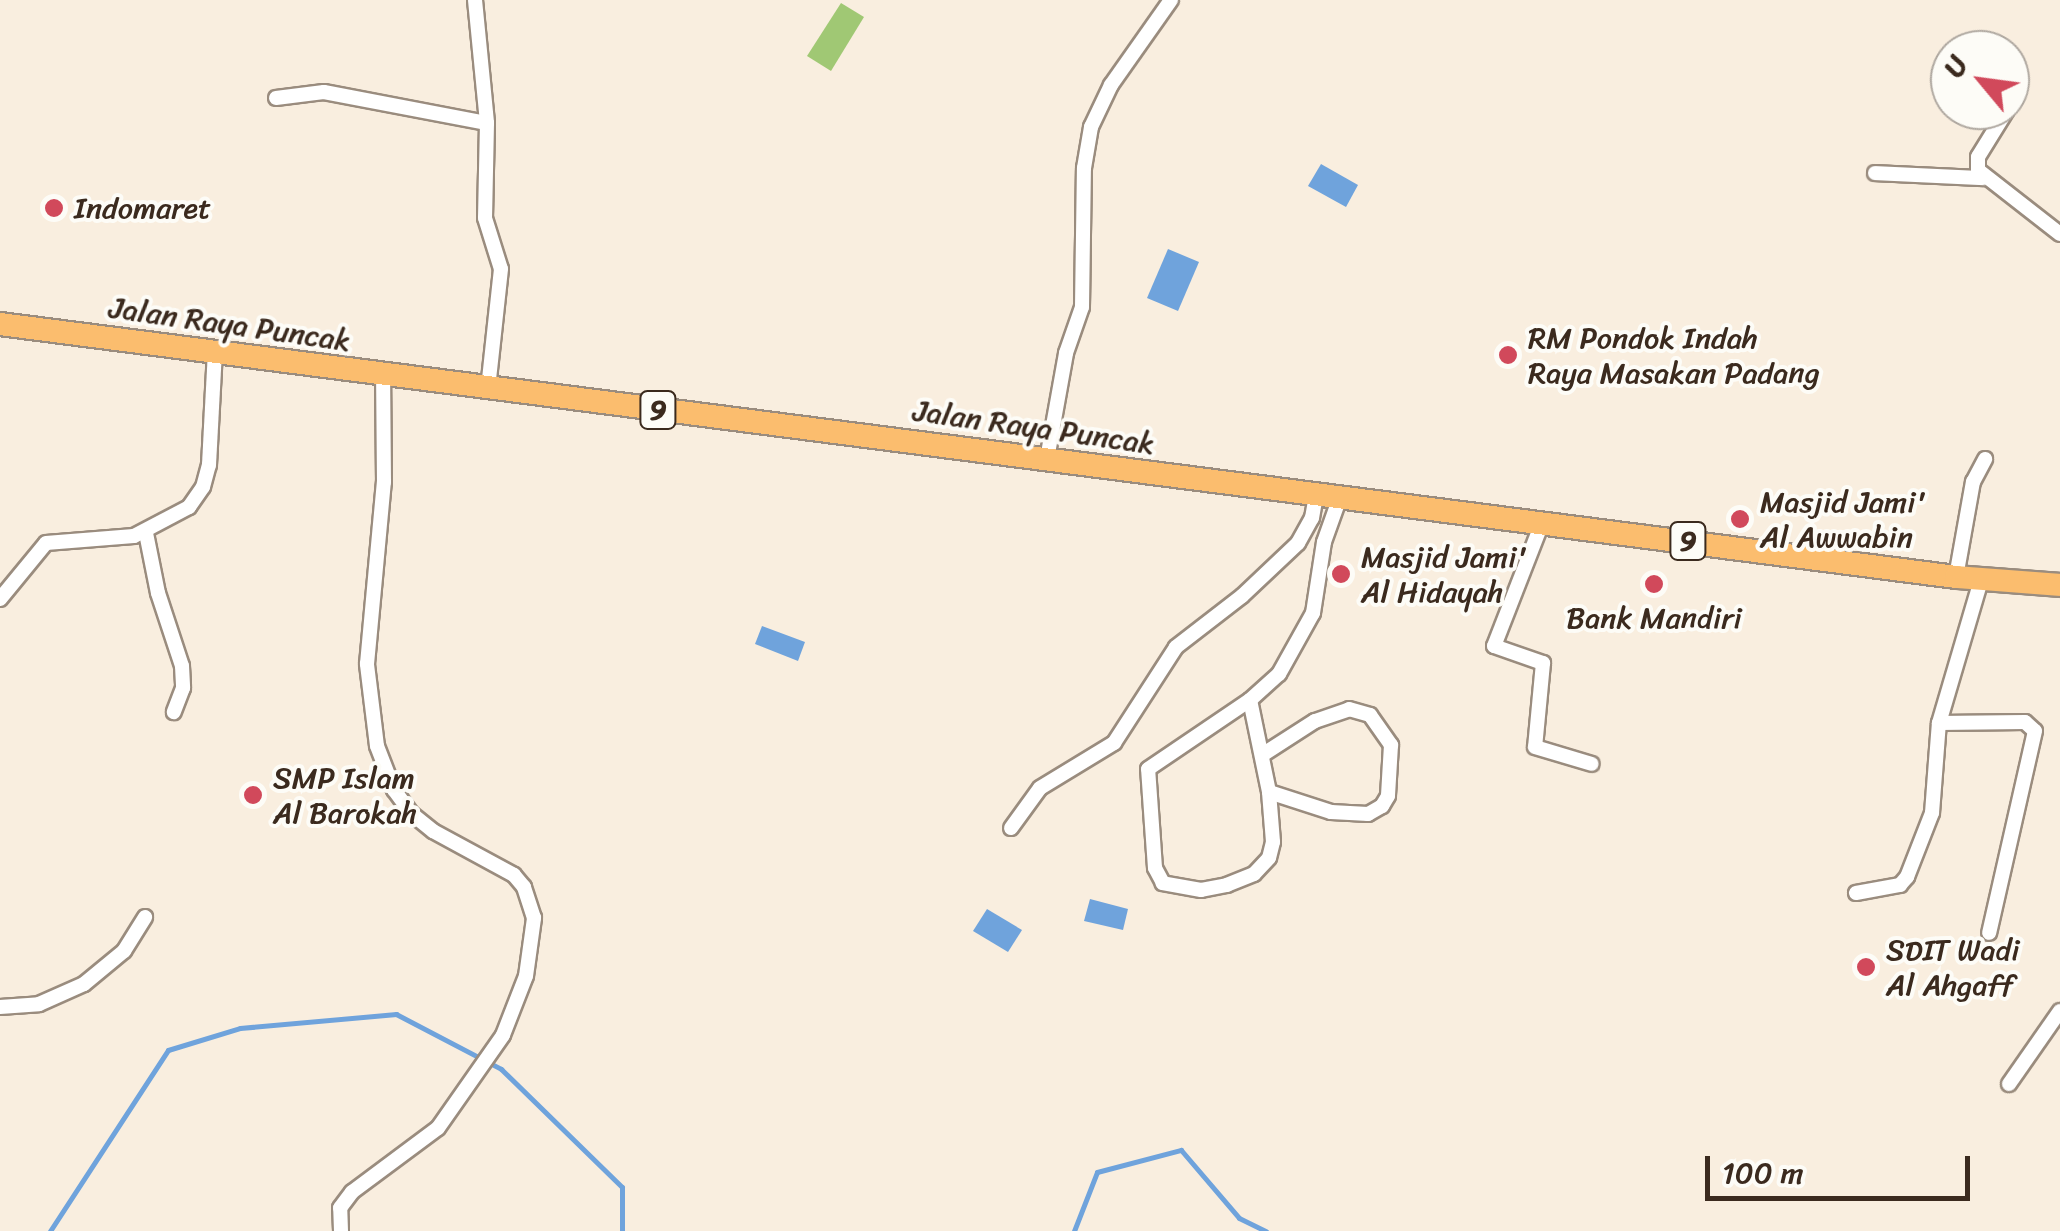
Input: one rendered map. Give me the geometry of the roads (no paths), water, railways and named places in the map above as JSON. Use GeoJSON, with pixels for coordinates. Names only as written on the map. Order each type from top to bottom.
{"type":"FeatureCollection","features":[{"type":"Feature","properties":{"kind":"highway","name":"Jalan Raya Puncak"},"geometry":{"type":"LineString","coordinates":[[0,324],[1956,577],[2060,585]]}},
{"type":"Feature","properties":{"kind":"street"},"geometry":{"type":"LineString","coordinates":[[475,0],[487,123],[485,218],[502,269],[488,388]]}},
{"type":"Feature","properties":{"kind":"street"},"geometry":{"type":"LineString","coordinates":[[1047,459],[1066,353],[1082,307],[1084,168],[1091,127],[1111,85],[1171,0]]}},
{"type":"Feature","properties":{"kind":"street"},"geometry":{"type":"LineString","coordinates":[[276,98],[337,94],[487,123]]}},
{"type":"Feature","properties":{"kind":"street"},"geometry":{"type":"LineString","coordinates":[[1983,178],[1978,157],[1995,130]]}},
{"type":"Feature","properties":{"kind":"street"},"geometry":{"type":"LineString","coordinates":[[1876,173],[1983,178],[2060,234]]}},
{"type":"Feature","properties":{"kind":"street"},"geometry":{"type":"LineString","coordinates":[[0,599],[46,543],[146,532],[180,514],[203,487],[210,465],[215,352]]}},
{"type":"Feature","properties":{"kind":"street"},"geometry":{"type":"LineString","coordinates":[[341,1231],[340,1208],[352,1192],[432,1134],[503,1035],[528,965],[534,918],[524,886],[501,865],[452,842],[410,813],[394,790],[377,746],[367,664],[384,482],[383,374]]}},
{"type":"Feature","properties":{"kind":"street"},"geometry":{"type":"LineString","coordinates":[[1956,577],[1973,482],[1985,459]]}},
{"type":"Feature","properties":{"kind":"street"},"geometry":{"type":"LineString","coordinates":[[1011,828],[1040,788],[1114,742],[1176,647],[1242,596],[1298,543],[1310,523],[1316,495]]}},
{"type":"Feature","properties":{"kind":"street"},"geometry":{"type":"LineString","coordinates":[[1250,700],[1269,792],[1274,842],[1258,870],[1228,885],[1201,890],[1171,886],[1159,880],[1148,769],[1250,700],[1279,674],[1309,624],[1320,584],[1324,542],[1340,497]]}},
{"type":"Feature","properties":{"kind":"street"},"geometry":{"type":"LineString","coordinates":[[1542,523],[1494,646],[1543,663],[1535,747],[1592,764]]}},
{"type":"Feature","properties":{"kind":"street"},"geometry":{"type":"LineString","coordinates":[[146,532],[151,564],[182,666],[183,688],[174,712]]}},
{"type":"Feature","properties":{"kind":"street"},"geometry":{"type":"LineString","coordinates":[[1856,892],[1900,885],[1907,877],[1932,813],[1938,723],[1981,580]]}},
{"type":"Feature","properties":{"kind":"street"},"geometry":{"type":"LineString","coordinates":[[1262,755],[1315,721],[1349,709],[1370,716],[1391,745],[1388,796],[1382,806],[1368,814],[1331,812],[1269,792]]}},
{"type":"Feature","properties":{"kind":"street"},"geometry":{"type":"LineString","coordinates":[[1938,723],[2025,722],[2035,731],[1989,934]]}},
{"type":"Feature","properties":{"kind":"street"},"geometry":{"type":"LineString","coordinates":[[0,1006],[39,1004],[84,984],[124,951],[144,917]]}},
{"type":"Feature","properties":{"kind":"street"},"geometry":{"type":"LineString","coordinates":[[2009,1084],[2060,1011]]}},
{"type":"Feature","properties":{"kind":"water"},"geometry":{"type":"Polygon","coordinates":[[[1321,164],[1358,185],[1346,207],[1308,186],[1321,164]]]}},
{"type":"Feature","properties":{"kind":"water"},"geometry":{"type":"Polygon","coordinates":[[[1168,249],[1199,262],[1178,311],[1147,298],[1168,249]]]}},
{"type":"Feature","properties":{"kind":"water"},"geometry":{"type":"Polygon","coordinates":[[[762,626],[805,642],[798,661],[755,644],[762,626]]]}},
{"type":"Feature","properties":{"kind":"water"},"geometry":{"type":"Polygon","coordinates":[[[1090,899],[1128,909],[1123,930],[1084,921],[1090,899]]]}},
{"type":"Feature","properties":{"kind":"water"},"geometry":{"type":"Polygon","coordinates":[[[987,909],[1022,930],[1008,952],[973,931],[987,909]]]}},
{"type":"Feature","properties":{"kind":"waterway"},"geometry":{"type":"LineString","coordinates":[[50,1231],[168,1050],[240,1028],[396,1014],[501,1069],[622,1187],[622,1231]]}},
{"type":"Feature","properties":{"kind":"waterway"},"geometry":{"type":"LineString","coordinates":[[1074,1231],[1097,1172],[1181,1150],[1239,1218],[1266,1231]]}},
{"type":"Feature","properties":{"kind":"place","name":"Indomaret"},"geometry":{"type":"Point","coordinates":[54,208]}},
{"type":"Feature","properties":{"kind":"place","name":"RM Pondok Indah Raya Masakan Padang"},"geometry":{"type":"Point","coordinates":[1508,355]}},
{"type":"Feature","properties":{"kind":"place","name":"Masjid Jami' Al Awwabin"},"geometry":{"type":"Point","coordinates":[1740,519]}},
{"type":"Feature","properties":{"kind":"place","name":"Masjid Jami' Al Hidayah"},"geometry":{"type":"Point","coordinates":[1341,574]}},
{"type":"Feature","properties":{"kind":"place","name":"Bank Mandiri"},"geometry":{"type":"Point","coordinates":[1654,584]}},
{"type":"Feature","properties":{"kind":"place","name":"SMP Islam Al Barokah"},"geometry":{"type":"Point","coordinates":[253,795]}},
{"type":"Feature","properties":{"kind":"place","name":"SDIT Wadi Al Ahgaff"},"geometry":{"type":"Point","coordinates":[1866,967]}}]}
